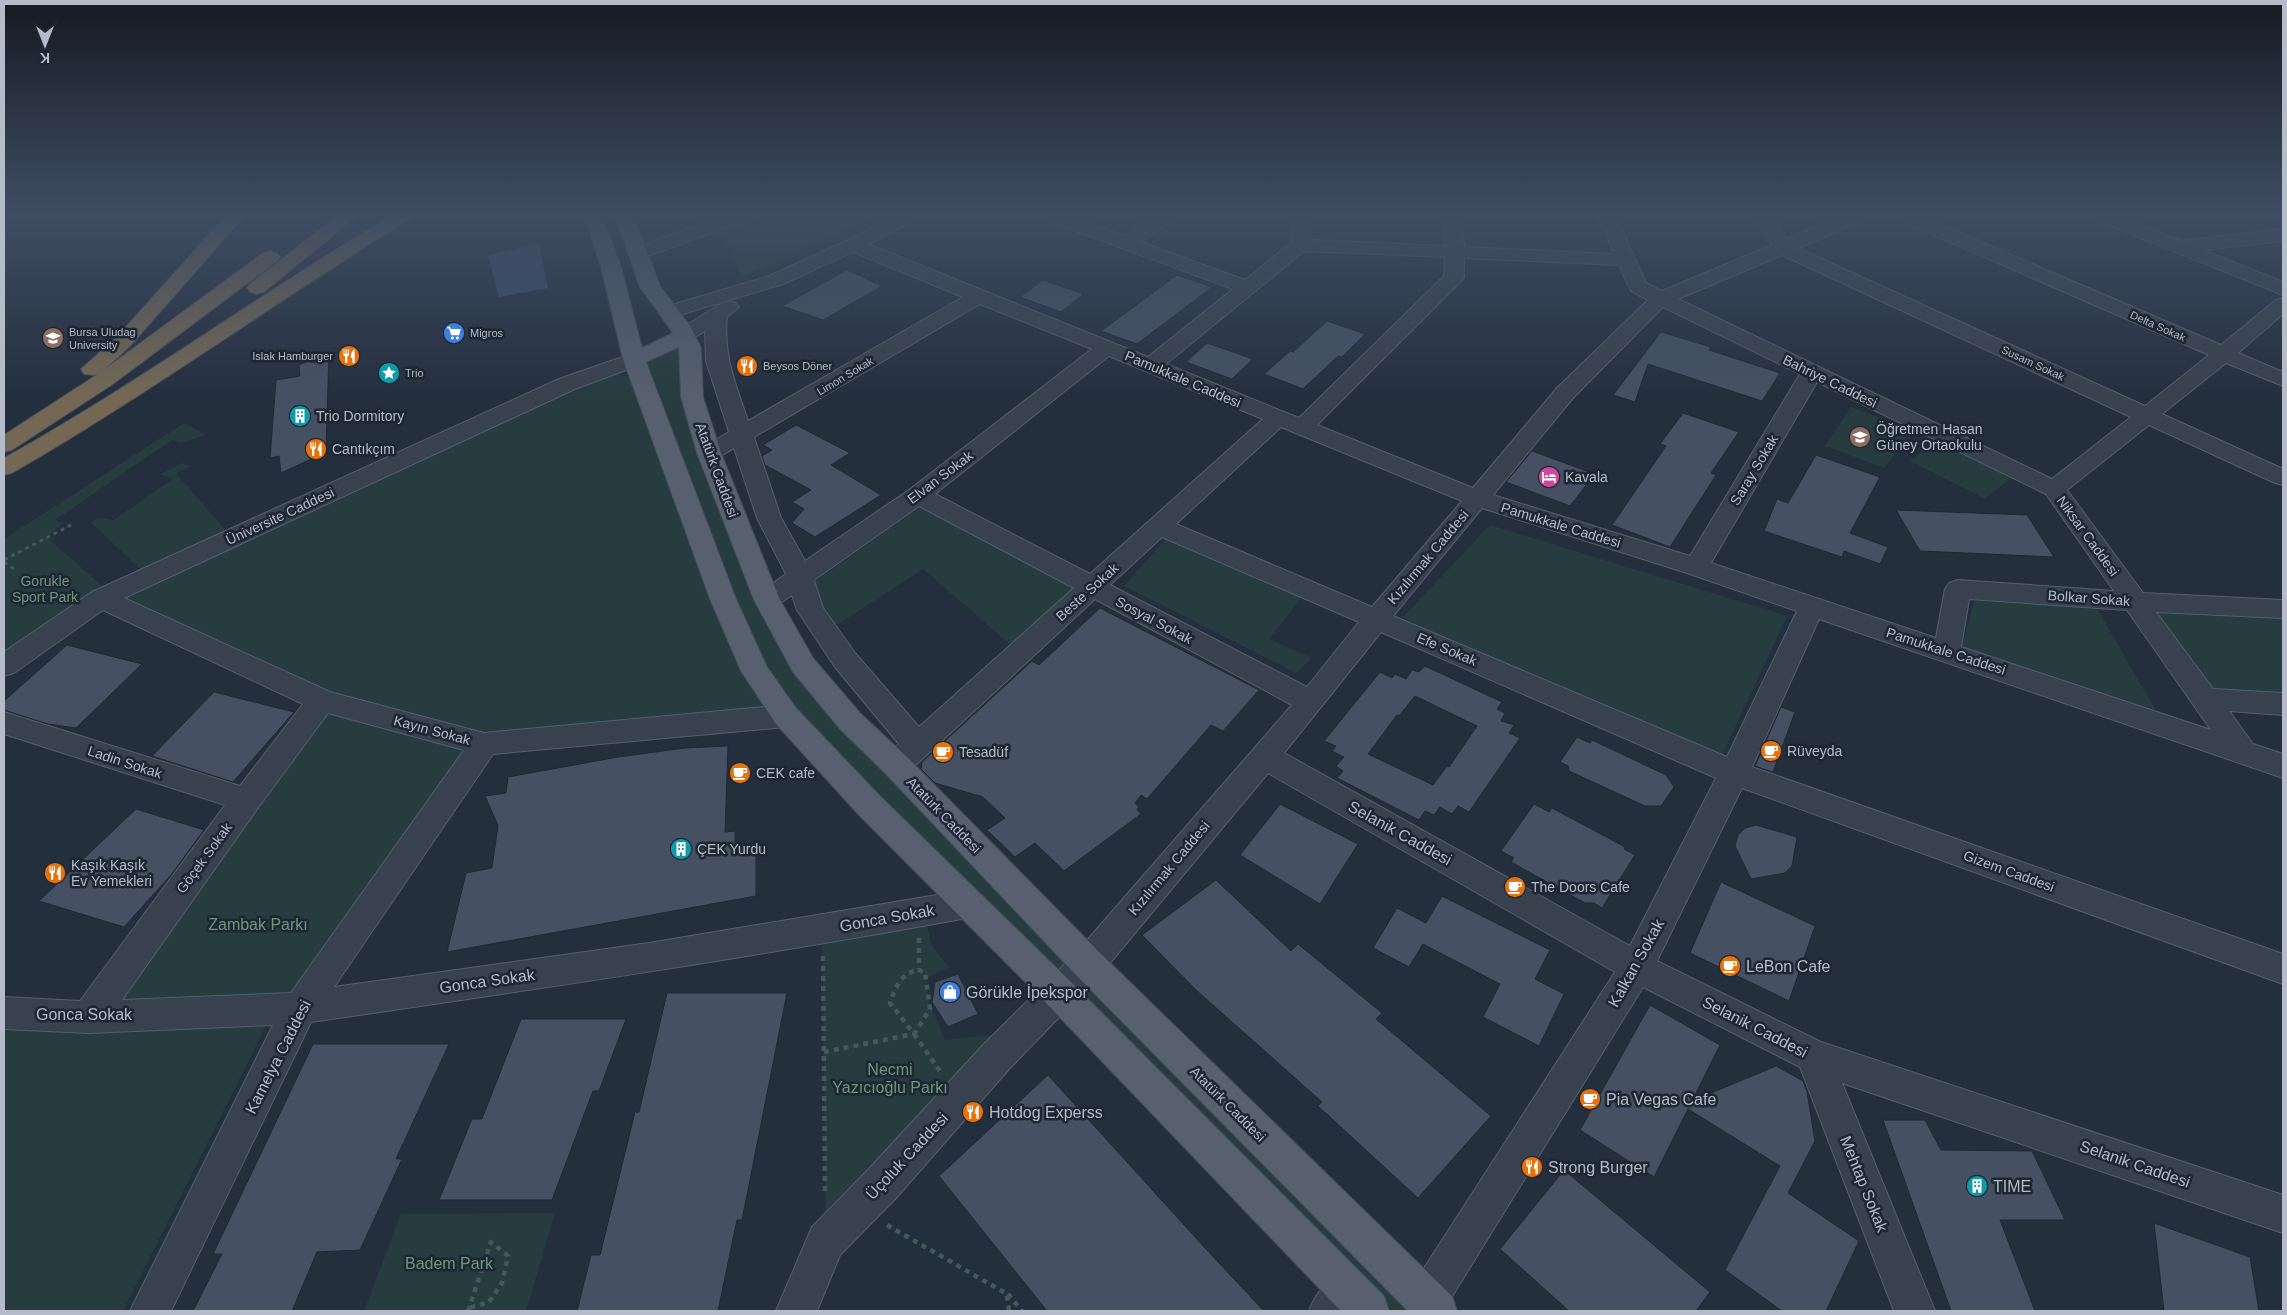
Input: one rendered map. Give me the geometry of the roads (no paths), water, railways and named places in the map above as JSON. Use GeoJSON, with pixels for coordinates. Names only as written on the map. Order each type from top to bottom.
{"type":"FeatureCollection","features":[{"type":"Feature","properties":{"kind":"highway"},"geometry":{"type":"LineString","coordinates":[[4,434],[86,374],[124,341],[184,273]]}},
{"type":"Feature","properties":{"kind":"highway"},"geometry":{"type":"LineString","coordinates":[[4,445],[105,379],[249,273]]}},
{"type":"Feature","properties":{"kind":"highway"},"geometry":{"type":"LineString","coordinates":[[4,464],[160,361],[275,273]]}},
{"type":"Feature","properties":{"kind":"highway"},"geometry":{"type":"LineString","coordinates":[[4,468],[88,420],[311,273]]}},
{"type":"Feature","properties":{"kind":"main road","name":"Atatürk Caddesi"},"geometry":{"type":"LineString","coordinates":[[615,273],[651,330],[690,348],[692,398],[710,454],[767,600],[803,665],[850,721],[896,765],[1088,964],[1431,1306]]}},
{"type":"Feature","properties":{"kind":"main road","name":"Atatürk Caddesi"},"geometry":{"type":"LineString","coordinates":[[645,273],[650,287],[651,330],[723,599],[755,671],[786,716],[863,799],[1060,994],[1349,1304]]}},
{"type":"Feature","properties":{"kind":"street"},"geometry":{"type":"LineString","coordinates":[[651,330],[790,273]]}},
{"type":"Feature","properties":{"kind":"street","name":"Pamukkale Caddesi"},"geometry":{"type":"LineString","coordinates":[[923,273],[1477,498],[1696,567],[2241,750],[2283,766]]}},
{"type":"Feature","properties":{"kind":"street"},"geometry":{"type":"LineString","coordinates":[[1211,273],[1247,286]]}},
{"type":"Feature","properties":{"kind":"street"},"geometry":{"type":"LineString","coordinates":[[1150,366],[1263,273]]}},
{"type":"Feature","properties":{"kind":"street","name":"Beste Sokak"},"geometry":{"type":"LineString","coordinates":[[896,765],[1159,526],[1290,423],[1454,277],[1454,273]]}},
{"type":"Feature","properties":{"kind":"street","name":"Bahriye Caddesi"},"geometry":{"type":"LineString","coordinates":[[1632,273],[1638,287],[1660,299],[2054,489]]}},
{"type":"Feature","properties":{"kind":"street","name":"Kızılırmak Caddesi"},"geometry":{"type":"LineString","coordinates":[[1060,994],[1088,964],[1311,702],[1376,618],[1565,393],[1660,299],[1722,273]]}},
{"type":"Feature","properties":{"kind":"street","name":"Susam Sokak"},"geometry":{"type":"LineString","coordinates":[[1838,273],[2283,478]]}},
{"type":"Feature","properties":{"kind":"street","name":"Delta Sokak"},"geometry":{"type":"LineString","coordinates":[[2037,273],[2283,380]]}},
{"type":"Feature","properties":{"kind":"street"},"geometry":{"type":"LineString","coordinates":[[2243,273],[2283,289]]}},
{"type":"Feature","properties":{"kind":"street"},"geometry":{"type":"LineString","coordinates":[[651,330],[717,314],[776,280]]}},
{"type":"Feature","properties":{"kind":"street","name":"Limon Sokak"},"geometry":{"type":"LineString","coordinates":[[710,454],[979,296]]}},
{"type":"Feature","properties":{"kind":"street","name":"Niksar Caddesi"},"geometry":{"type":"LineString","coordinates":[[2241,750],[2054,489],[2145,415],[2225,355],[2283,304]]}},
{"type":"Feature","properties":{"kind":"street"},"geometry":{"type":"LineString","coordinates":[[717,314],[715,333],[717,362],[769,518],[800,577],[810,610],[845,660],[917,745]]}},
{"type":"Feature","properties":{"kind":"street","name":"Üniversite Caddesi"},"geometry":{"type":"LineString","coordinates":[[4,666],[100,598],[567,384],[651,330]]}},
{"type":"Feature","properties":{"kind":"street","name":"Elvan Sokak"},"geometry":{"type":"LineString","coordinates":[[767,600],[918,495],[1108,347]]}},
{"type":"Feature","properties":{"kind":"street","name":"Saray Sokak"},"geometry":{"type":"LineString","coordinates":[[1696,567],[1812,372]]}},
{"type":"Feature","properties":{"kind":"street","name":"Sosyal Sokak"},"geometry":{"type":"LineString","coordinates":[[918,495],[1311,702]]}},
{"type":"Feature","properties":{"kind":"street","name":"Efe Sokak"},"geometry":{"type":"LineString","coordinates":[[1159,526],[1734,773]]}},
{"type":"Feature","properties":{"kind":"street","name":"Bolkar Sokak"},"geometry":{"type":"LineString","coordinates":[[1947,651],[1958,589],[2135,602],[2283,609]]}},
{"type":"Feature","properties":{"kind":"street","name":"Kayın Sokak"},"geometry":{"type":"LineString","coordinates":[[100,598],[322,701],[484,744],[786,716]]}},
{"type":"Feature","properties":{"kind":"street","name":"Kalkan Sokak"},"geometry":{"type":"LineString","coordinates":[[1431,1306],[1636,967],[1734,773],[1812,606]]}},
{"type":"Feature","properties":{"kind":"street"},"geometry":{"type":"LineString","coordinates":[[2205,699],[2283,704]]}},
{"type":"Feature","properties":{"kind":"street","name":"Göçek Sokak"},"geometry":{"type":"LineString","coordinates":[[89,1017],[246,800],[322,701]]}},
{"type":"Feature","properties":{"kind":"street","name":"Ladin Sokak"},"geometry":{"type":"LineString","coordinates":[[4,723],[246,800]]}},
{"type":"Feature","properties":{"kind":"street","name":"Kamelya Caddesi"},"geometry":{"type":"LineString","coordinates":[[150,1311],[300,1008],[484,744]]}},
{"type":"Feature","properties":{"kind":"street","name":"Selanik Caddesi"},"geometry":{"type":"LineString","coordinates":[[1264,756],[1636,967],[1813,1056],[2283,1214]]}},
{"type":"Feature","properties":{"kind":"street","name":"Gizem Caddesi"},"geometry":{"type":"LineString","coordinates":[[1734,773],[2283,968]]}},
{"type":"Feature","properties":{"kind":"street","name":"Gonca Sokak"},"geometry":{"type":"LineString","coordinates":[[4,1013],[89,1017],[300,1008],[649,958],[967,904]]}},
{"type":"Feature","properties":{"kind":"street","name":"Üçoluk Caddesi"},"geometry":{"type":"LineString","coordinates":[[796,1311],[826,1241],[997,1056],[1060,994]]}},
{"type":"Feature","properties":{"kind":"street","name":"Mehtap Sokak"},"geometry":{"type":"LineString","coordinates":[[1813,1056],[1914,1311]]}},
{"type":"Feature","properties":{"kind":"water"},"geometry":{"type":"Polygon","coordinates":[[[493,273],[545,273],[548,288],[499,297],[493,273]]]}},
{"type":"Feature","properties":{"kind":"place","name":"Migros"},"geometry":{"type":"Point","coordinates":[454,333]}},
{"type":"Feature","properties":{"kind":"place","name":"Bursa Uludag University"},"geometry":{"type":"Point","coordinates":[53,338]}},
{"type":"Feature","properties":{"kind":"place","name":"Islak Hamburger"},"geometry":{"type":"Point","coordinates":[349,356]}},
{"type":"Feature","properties":{"kind":"place","name":"Beysos Döner"},"geometry":{"type":"Point","coordinates":[747,366]}},
{"type":"Feature","properties":{"kind":"place","name":"Trio"},"geometry":{"type":"Point","coordinates":[389,373]}},
{"type":"Feature","properties":{"kind":"place","name":"Trio Dormitory"},"geometry":{"type":"Point","coordinates":[300,416]}},
{"type":"Feature","properties":{"kind":"place","name":"Öğretmen Hasan Güney Ortaokulu"},"geometry":{"type":"Point","coordinates":[1860,437]}},
{"type":"Feature","properties":{"kind":"place","name":"Cantıkçım"},"geometry":{"type":"Point","coordinates":[316,449]}},
{"type":"Feature","properties":{"kind":"place","name":"Kavala"},"geometry":{"type":"Point","coordinates":[1549,477]}},
{"type":"Feature","properties":{"kind":"place","name":"Rüveyda"},"geometry":{"type":"Point","coordinates":[1771,751]}},
{"type":"Feature","properties":{"kind":"place","name":"Tesadüf"},"geometry":{"type":"Point","coordinates":[943,752]}},
{"type":"Feature","properties":{"kind":"place","name":"CEK cafe"},"geometry":{"type":"Point","coordinates":[740,773]}},
{"type":"Feature","properties":{"kind":"place","name":"ÇEK Yurdu"},"geometry":{"type":"Point","coordinates":[681,849]}},
{"type":"Feature","properties":{"kind":"place","name":"Kaşık Kaşık Ev Yemekleri"},"geometry":{"type":"Point","coordinates":[55,873]}},
{"type":"Feature","properties":{"kind":"place","name":"The Doors Cafe"},"geometry":{"type":"Point","coordinates":[1515,887]}},
{"type":"Feature","properties":{"kind":"place","name":"LeBon Cafe"},"geometry":{"type":"Point","coordinates":[1730,966]}},
{"type":"Feature","properties":{"kind":"place","name":"Görükle İpekspor"},"geometry":{"type":"Point","coordinates":[950,992]}},
{"type":"Feature","properties":{"kind":"place","name":"Pia Vegas Cafe"},"geometry":{"type":"Point","coordinates":[1590,1099]}},
{"type":"Feature","properties":{"kind":"place","name":"Hotdog Experss"},"geometry":{"type":"Point","coordinates":[973,1112]}},
{"type":"Feature","properties":{"kind":"place","name":"Strong Burger"},"geometry":{"type":"Point","coordinates":[1532,1167]}},
{"type":"Feature","properties":{"kind":"place","name":"TIME"},"geometry":{"type":"Point","coordinates":[1977,1186]}},
{"type":"Feature","properties":{"kind":"park label","name":"Gorukle Sport Park"},"geometry":{"type":"Point","coordinates":[45,590]}},
{"type":"Feature","properties":{"kind":"park label","name":"Zambak Parkı"},"geometry":{"type":"Point","coordinates":[258,924]}},
{"type":"Feature","properties":{"kind":"park label","name":"Necmi Yazıcıoğlu Parkı"},"geometry":{"type":"Point","coordinates":[890,1078]}},
{"type":"Feature","properties":{"kind":"park label","name":"Badem Park"},"geometry":{"type":"Point","coordinates":[449,1263]}}]}
